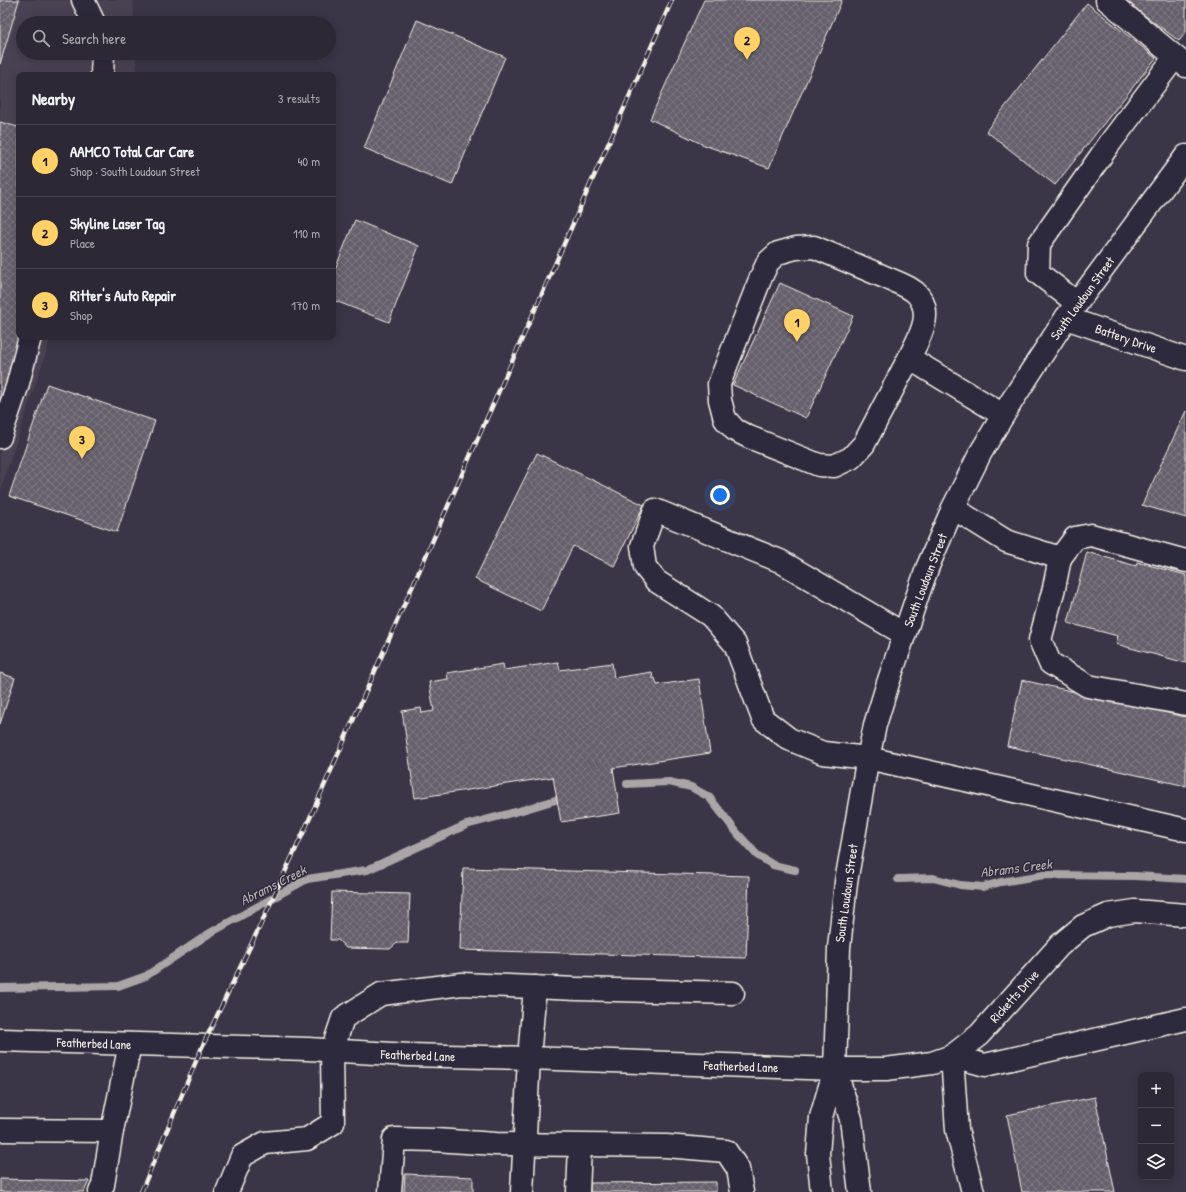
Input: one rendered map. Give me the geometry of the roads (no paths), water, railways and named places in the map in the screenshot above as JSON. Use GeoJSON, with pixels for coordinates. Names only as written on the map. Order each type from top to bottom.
{"type":"FeatureCollection","features":[{"type":"Feature","properties":{"kind":"main road"},"geometry":{"type":"LineString","coordinates":[[83,0],[91,16]]}},
{"type":"Feature","properties":{"kind":"main road"},"geometry":{"type":"LineString","coordinates":[[1107,0],[1180,62]]}},
{"type":"Feature","properties":{"kind":"main road"},"geometry":{"type":"LineString","coordinates":[[102,72],[103,60]]}},
{"type":"Feature","properties":{"kind":"main road","name":"Battery Drive"},"geometry":{"type":"LineString","coordinates":[[1180,62],[1110,143],[1038,244],[1038,273],[1072,310],[1186,359]]}},
{"type":"Feature","properties":{"kind":"main road","name":"South Loudoun Street"},"geometry":{"type":"LineString","coordinates":[[822,1192],[818,1154],[821,1117],[835,1069],[839,948],[846,882],[875,726],[904,634],[928,566],[953,508],[981,452],[1013,399],[1072,310],[1186,156]]}},
{"type":"Feature","properties":{"kind":"main road"},"geometry":{"type":"LineString","coordinates":[[814,247],[914,291],[922,301],[925,318],[923,330],[909,358],[864,444],[851,458],[834,466],[819,465],[735,430],[726,419],[720,400],[719,384],[768,262],[778,253],[796,248],[814,247]]}},
{"type":"Feature","properties":{"kind":"main road"},"geometry":{"type":"LineString","coordinates":[[0,437],[29,340]]}},
{"type":"Feature","properties":{"kind":"main road"},"geometry":{"type":"LineString","coordinates":[[909,358],[1004,415]]}},
{"type":"Feature","properties":{"kind":"main road"},"geometry":{"type":"LineString","coordinates":[[953,508],[1006,541],[1060,558]]}},
{"type":"Feature","properties":{"kind":"main road"},"geometry":{"type":"LineString","coordinates":[[904,634],[780,561],[655,510],[642,546],[644,567],[656,581],[711,616],[734,644],[763,719],[789,739],[823,753],[868,758],[1186,830]]}},
{"type":"Feature","properties":{"kind":"main road"},"geometry":{"type":"LineString","coordinates":[[1186,561],[1092,535],[1075,538],[1060,558],[1054,588],[1040,640],[1050,663],[1088,686],[1186,704]]}},
{"type":"Feature","properties":{"kind":"main road","name":"Ricketts Drive"},"geometry":{"type":"LineString","coordinates":[[835,1069],[886,1069],[932,1063],[952,1056],[979,1035],[1060,945],[1083,926],[1108,915],[1135,910],[1186,915]]}},
{"type":"Feature","properties":{"kind":"main road"},"geometry":{"type":"LineString","coordinates":[[227,1192],[242,1156],[266,1143],[307,1139],[333,1123],[332,1051],[343,1018],[381,994],[462,984],[733,993]]}},
{"type":"Feature","properties":{"kind":"main road"},"geometry":{"type":"LineString","coordinates":[[522,1192],[535,987]]}},
{"type":"Feature","properties":{"kind":"main road"},"geometry":{"type":"LineString","coordinates":[[973,1192],[957,1130],[952,1056],[985,1066],[1186,1020]]}},
{"type":"Feature","properties":{"kind":"main road","name":"Featherbed Lane"},"geometry":{"type":"LineString","coordinates":[[0,1040],[835,1069]]}},
{"type":"Feature","properties":{"kind":"main road"},"geometry":{"type":"LineString","coordinates":[[100,1192],[103,1185],[112,1131],[130,1044]]}},
{"type":"Feature","properties":{"kind":"main road","name":"South Loudoun Street"},"geometry":{"type":"LineString","coordinates":[[835,1069],[851,1119],[860,1192]]}},
{"type":"Feature","properties":{"kind":"main road"},"geometry":{"type":"LineString","coordinates":[[0,1130],[112,1131]]}},
{"type":"Feature","properties":{"kind":"main road"},"geometry":{"type":"LineString","coordinates":[[390,1192],[394,1139],[496,1144],[666,1146],[726,1151],[738,1169],[742,1192]]}},
{"type":"Feature","properties":{"kind":"main road"},"geometry":{"type":"LineString","coordinates":[[578,1192],[580,1146]]}},
{"type":"Feature","properties":{"kind":"waterway","name":"Abrams Creek"},"geometry":{"type":"LineString","coordinates":[[627,784],[669,782],[691,787],[709,797],[738,834],[757,855],[773,865],[795,870]]}},
{"type":"Feature","properties":{"kind":"waterway","name":"Abrams Creek"},"geometry":{"type":"LineString","coordinates":[[0,988],[118,986],[146,976],[210,933],[307,879],[367,870],[466,825],[562,798]]}},
{"type":"Feature","properties":{"kind":"waterway","name":"Abrams Creek"},"geometry":{"type":"LineString","coordinates":[[898,879],[933,878],[960,885],[983,887],[1001,882],[1044,875],[1135,876],[1186,879]]}},
{"type":"Feature","properties":{"kind":"railway"},"geometry":{"type":"LineString","coordinates":[[141,1192],[202,1047],[305,829],[672,0]]}},
{"type":"Feature","properties":{"kind":"place","name":"Skyline Laser Tag"},"geometry":{"type":"Point","coordinates":[747,60]}},
{"type":"Feature","properties":{"kind":"place","name":"AAMCO Total Car Care"},"geometry":{"type":"Point","coordinates":[797,342]}},
{"type":"Feature","properties":{"kind":"place","name":"Ritter's Auto Repair"},"geometry":{"type":"Point","coordinates":[82,459]}}]}
